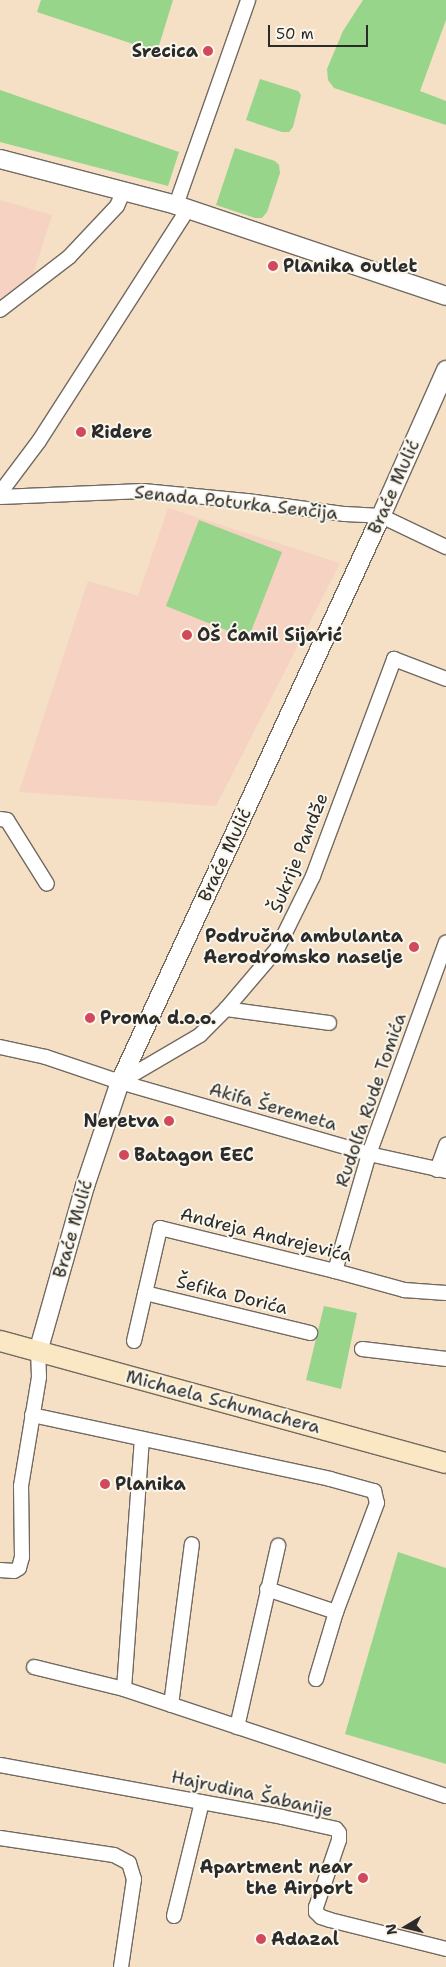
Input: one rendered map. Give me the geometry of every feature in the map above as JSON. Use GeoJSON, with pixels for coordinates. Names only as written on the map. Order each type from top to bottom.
{"type":"FeatureCollection","features":[{"type":"Feature","properties":{"kind":"main road","name":"Michaela Schumachera"},"geometry":{"type":"LineString","coordinates":[[0,1341],[446,1463]]}},
{"type":"Feature","properties":{"kind":"street"},"geometry":{"type":"LineString","coordinates":[[0,493],[44,433],[182,207],[248,0]]}},
{"type":"Feature","properties":{"kind":"street"},"geometry":{"type":"LineString","coordinates":[[0,159],[124,190],[182,207],[446,296]]}},
{"type":"Feature","properties":{"kind":"street"},"geometry":{"type":"LineString","coordinates":[[0,310],[69,257],[116,206],[124,190]]}},
{"type":"Feature","properties":{"kind":"street","name":"Braće Mulić"},"geometry":{"type":"LineString","coordinates":[[38,1352],[85,1186],[120,1082],[381,516],[446,370]]}},
{"type":"Feature","properties":{"kind":"street","name":"Senada Poturka Senčija"},"geometry":{"type":"LineString","coordinates":[[0,498],[143,491],[381,516]]}},
{"type":"Feature","properties":{"kind":"street"},"geometry":{"type":"LineString","coordinates":[[381,516],[446,546]]}},
{"type":"Feature","properties":{"kind":"street","name":"Šukrije Pandže"},"geometry":{"type":"LineString","coordinates":[[120,1082],[200,1035],[226,1009],[276,949],[292,921],[313,876],[394,659],[446,679]]}},
{"type":"Feature","properties":{"kind":"street"},"geometry":{"type":"LineString","coordinates":[[0,819],[7,820],[46,884]]}},
{"type":"Feature","properties":{"kind":"street","name":"Rudolfa Rude Tomića"},"geometry":{"type":"LineString","coordinates":[[335,1271],[369,1154],[446,943]]}},
{"type":"Feature","properties":{"kind":"street"},"geometry":{"type":"LineString","coordinates":[[226,1009],[329,1023]]}},
{"type":"Feature","properties":{"kind":"street"},"geometry":{"type":"LineString","coordinates":[[0,1047],[46,1057],[120,1082]]}},
{"type":"Feature","properties":{"kind":"street","name":"Akifa Šeremeta"},"geometry":{"type":"LineString","coordinates":[[120,1082],[369,1154],[441,1170]]}},
{"type":"Feature","properties":{"kind":"street"},"geometry":{"type":"LineString","coordinates":[[441,1170],[446,1145]]}},
{"type":"Feature","properties":{"kind":"street","name":"Andreja Andrejevića"},"geometry":{"type":"LineString","coordinates":[[134,1341],[160,1228],[404,1290],[446,1293]]}},
{"type":"Feature","properties":{"kind":"street","name":"Šefika Dorića"},"geometry":{"type":"LineString","coordinates":[[145,1293],[310,1333]]}},
{"type":"Feature","properties":{"kind":"street"},"geometry":{"type":"LineString","coordinates":[[362,1349],[446,1359]]}},
{"type":"Feature","properties":{"kind":"street"},"geometry":{"type":"LineString","coordinates":[[0,1570],[14,1571],[21,1564],[21,1486],[39,1377],[38,1352]]}},
{"type":"Feature","properties":{"kind":"street"},"geometry":{"type":"LineString","coordinates":[[32,1415],[374,1491],[377,1503],[336,1612],[316,1679]]}},
{"type":"Feature","properties":{"kind":"street"},"geometry":{"type":"LineString","coordinates":[[124,1689],[142,1439]]}},
{"type":"Feature","properties":{"kind":"street"},"geometry":{"type":"LineString","coordinates":[[171,1705],[192,1544]]}},
{"type":"Feature","properties":{"kind":"street"},"geometry":{"type":"LineString","coordinates":[[237,1727],[278,1546]]}},
{"type":"Feature","properties":{"kind":"street"},"geometry":{"type":"LineString","coordinates":[[268,1589],[336,1612]]}},
{"type":"Feature","properties":{"kind":"street"},"geometry":{"type":"LineString","coordinates":[[34,1667],[124,1689],[446,1796]]}},
{"type":"Feature","properties":{"kind":"street","name":"Hajrudina Šabanije"},"geometry":{"type":"LineString","coordinates":[[0,1765],[336,1829],[339,1833],[339,1840],[316,1907],[316,1912],[321,1917],[330,1920],[446,1949]]}},
{"type":"Feature","properties":{"kind":"street"},"geometry":{"type":"LineString","coordinates":[[174,1916],[202,1802]]}},
{"type":"Feature","properties":{"kind":"street"},"geometry":{"type":"LineString","coordinates":[[0,1838],[114,1856],[129,1863],[134,1879],[121,1967]]}},
{"type":"Feature","properties":{"kind":"shaded area"},"geometry":{"type":"Polygon","coordinates":[[[0,200],[52,215],[27,293],[0,307],[0,200]]]}},
{"type":"Feature","properties":{"kind":"shaded area","name":"OŠ Ćamil Sijarić"},"geometry":{"type":"Polygon","coordinates":[[[168,508],[340,563],[216,806],[19,792],[88,581],[138,596],[168,508]]]}},
{"type":"Feature","properties":{"kind":"green space"},"geometry":{"type":"Polygon","coordinates":[[[41,0],[173,0],[157,52],[37,12],[41,0]]]}},
{"type":"Feature","properties":{"kind":"green space"},"geometry":{"type":"Polygon","coordinates":[[[363,0],[446,0],[446,20],[420,91],[446,101],[446,125],[334,88],[328,80],[327,69],[343,31],[363,0]]]}},
{"type":"Feature","properties":{"kind":"green space"},"geometry":{"type":"Polygon","coordinates":[[[260,79],[298,91],[301,95],[293,127],[289,132],[282,132],[246,120],[260,79]]]}},
{"type":"Feature","properties":{"kind":"green space"},"geometry":{"type":"Polygon","coordinates":[[[0,90],[179,152],[168,186],[0,142],[0,90]]]}},
{"type":"Feature","properties":{"kind":"green space"},"geometry":{"type":"Polygon","coordinates":[[[235,148],[275,161],[279,165],[280,173],[267,212],[262,218],[255,218],[216,205],[235,148]]]}},
{"type":"Feature","properties":{"kind":"green space"},"geometry":{"type":"Polygon","coordinates":[[[199,520],[282,552],[248,639],[166,606],[199,520]]]}},
{"type":"Feature","properties":{"kind":"green space"},"geometry":{"type":"Polygon","coordinates":[[[324,1306],[357,1313],[341,1389],[306,1380],[324,1306]]]}},
{"type":"Feature","properties":{"kind":"green space"},"geometry":{"type":"Polygon","coordinates":[[[398,1552],[446,1568],[446,1764],[345,1734],[398,1552]]]}},
{"type":"Feature","properties":{"kind":"place","name":"Srecica"},"geometry":{"type":"Point","coordinates":[208,51]}},
{"type":"Feature","properties":{"kind":"place","name":"Planika outlet"},"geometry":{"type":"Point","coordinates":[273,266]}},
{"type":"Feature","properties":{"kind":"place","name":"Ridere"},"geometry":{"type":"Point","coordinates":[81,432]}},
{"type":"Feature","properties":{"kind":"place","name":"OŠ Ćamil Sijarić"},"geometry":{"type":"Point","coordinates":[187,635]}},
{"type":"Feature","properties":{"kind":"place","name":"Područna ambulanta Aerodromsko naselje"},"geometry":{"type":"Point","coordinates":[414,947]}},
{"type":"Feature","properties":{"kind":"place","name":"Proma d.o.o."},"geometry":{"type":"Point","coordinates":[90,1018]}},
{"type":"Feature","properties":{"kind":"place","name":"Neretva"},"geometry":{"type":"Point","coordinates":[169,1121]}},
{"type":"Feature","properties":{"kind":"place","name":"Batagon EEC"},"geometry":{"type":"Point","coordinates":[124,1155]}},
{"type":"Feature","properties":{"kind":"place","name":"Planika"},"geometry":{"type":"Point","coordinates":[105,1484]}},
{"type":"Feature","properties":{"kind":"place","name":"Apartment near the Airport"},"geometry":{"type":"Point","coordinates":[363,1878]}},
{"type":"Feature","properties":{"kind":"place","name":"Adazal"},"geometry":{"type":"Point","coordinates":[261,1939]}}]}
